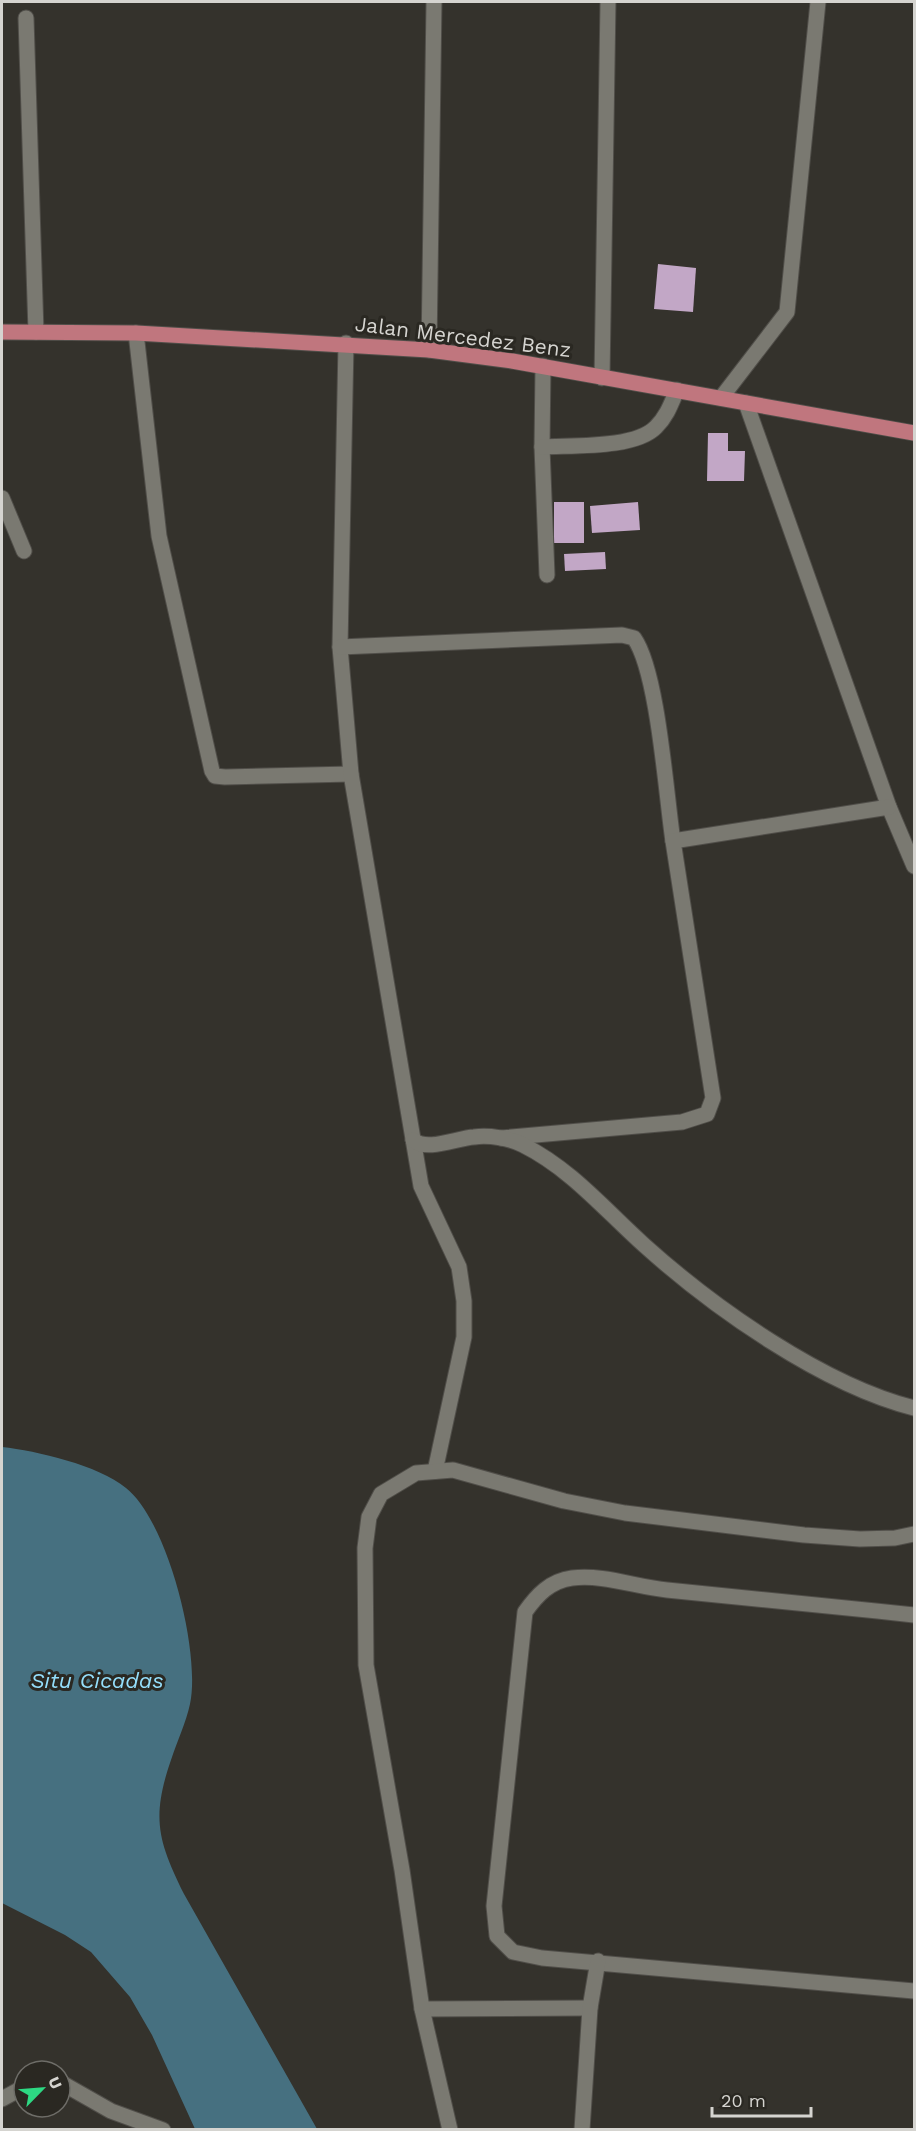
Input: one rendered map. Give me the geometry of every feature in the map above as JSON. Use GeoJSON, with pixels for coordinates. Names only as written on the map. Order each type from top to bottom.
{"type":"FeatureCollection","features":[{"type":"Feature","properties":{"kind":"main road","name":"Jalan Mercedez Benz"},"geometry":{"type":"LineString","coordinates":[[2,332],[136,333],[346,343],[429,350],[543,366],[915,433]]}},
{"type":"Feature","properties":{"kind":"street"},"geometry":{"type":"LineString","coordinates":[[429,350],[434,2]]}},
{"type":"Feature","properties":{"kind":"street"},"geometry":{"type":"LineString","coordinates":[[602,378],[608,2]]}},
{"type":"Feature","properties":{"kind":"street"},"geometry":{"type":"LineString","coordinates":[[721,398],[787,312],[818,2]]}},
{"type":"Feature","properties":{"kind":"street"},"geometry":{"type":"LineString","coordinates":[[26,18],[36,332]]}},
{"type":"Feature","properties":{"kind":"street"},"geometry":{"type":"LineString","coordinates":[[136,333],[159,536],[212,771],[215,776],[225,777],[351,774]]}},
{"type":"Feature","properties":{"kind":"street"},"geometry":{"type":"LineString","coordinates":[[346,343],[340,647],[351,774],[421,1186],[459,1267],[464,1301],[464,1337],[447,1403],[435,1471]]}},
{"type":"Feature","properties":{"kind":"street"},"geometry":{"type":"LineString","coordinates":[[543,366],[542,447],[547,575]]}},
{"type":"Feature","properties":{"kind":"street"},"geometry":{"type":"LineString","coordinates":[[542,447],[632,441],[655,429],[668,413],[677,390]]}},
{"type":"Feature","properties":{"kind":"street"},"geometry":{"type":"LineString","coordinates":[[746,403],[889,807],[915,866]]}},
{"type":"Feature","properties":{"kind":"street"},"geometry":{"type":"LineString","coordinates":[[2,498],[24,550]]}},
{"type":"Feature","properties":{"kind":"street"},"geometry":{"type":"LineString","coordinates":[[340,647],[622,635],[634,638],[642,649],[654,704],[713,1098],[707,1114],[682,1122],[501,1138],[476,1136],[423,1146],[413,1140]]}},
{"type":"Feature","properties":{"kind":"street"},"geometry":{"type":"LineString","coordinates":[[673,841],[889,807]]}},
{"type":"Feature","properties":{"kind":"street"},"geometry":{"type":"LineString","coordinates":[[501,1138],[521,1144],[579,1181],[684,1281],[776,1342],[864,1390],[915,1408]]}},
{"type":"Feature","properties":{"kind":"street"},"geometry":{"type":"LineString","coordinates":[[450,2130],[422,2009],[402,1870],[366,1665],[365,1548],[369,1517],[381,1494],[416,1473],[453,1470],[564,1501],[703,1524],[860,1539],[895,1538],[915,1534]]}},
{"type":"Feature","properties":{"kind":"street"},"geometry":{"type":"LineString","coordinates":[[915,1615],[663,1590],[601,1579],[571,1578],[552,1584],[536,1596],[525,1612],[494,1906],[497,1936],[513,1952],[542,1958],[598,1961],[915,1992]]}},
{"type":"Feature","properties":{"kind":"street"},"geometry":{"type":"LineString","coordinates":[[582,2130],[590,2008],[598,1961]]}},
{"type":"Feature","properties":{"kind":"street"},"geometry":{"type":"LineString","coordinates":[[422,2009],[590,2008]]}},
{"type":"Feature","properties":{"kind":"street"},"geometry":{"type":"LineString","coordinates":[[72,2089],[111,2111],[163,2130]]}},
{"type":"Feature","properties":{"kind":"water","name":"Situ Cicadas"},"geometry":{"type":"Polygon","coordinates":[[[2,1447],[67,1460],[100,1472],[126,1488],[141,1505],[155,1528],[168,1557],[186,1622],[191,1653],[192,1681],[190,1704],[161,1798],[159,1814],[163,1844],[184,1894],[317,2129],[195,2129],[152,2035],[130,1997],[91,1952],[65,1935],[2,1903],[2,1447]]]}},
{"type":"Feature","properties":{"kind":"building"},"geometry":{"type":"Polygon","coordinates":[[[658,264],[696,268],[693,312],[654,309],[658,264]]]}},
{"type":"Feature","properties":{"kind":"building"},"geometry":{"type":"Polygon","coordinates":[[[708,433],[728,433],[728,451],[745,451],[744,481],[707,481],[708,433]]]}},
{"type":"Feature","properties":{"kind":"building"},"geometry":{"type":"Polygon","coordinates":[[[554,502],[584,502],[584,543],[554,543],[554,502]]]}},
{"type":"Feature","properties":{"kind":"building"},"geometry":{"type":"Polygon","coordinates":[[[638,502],[640,530],[592,533],[590,506],[638,502]]]}},
{"type":"Feature","properties":{"kind":"building"},"geometry":{"type":"Polygon","coordinates":[[[605,552],[606,569],[565,571],[564,554],[605,552]]]}}]}
